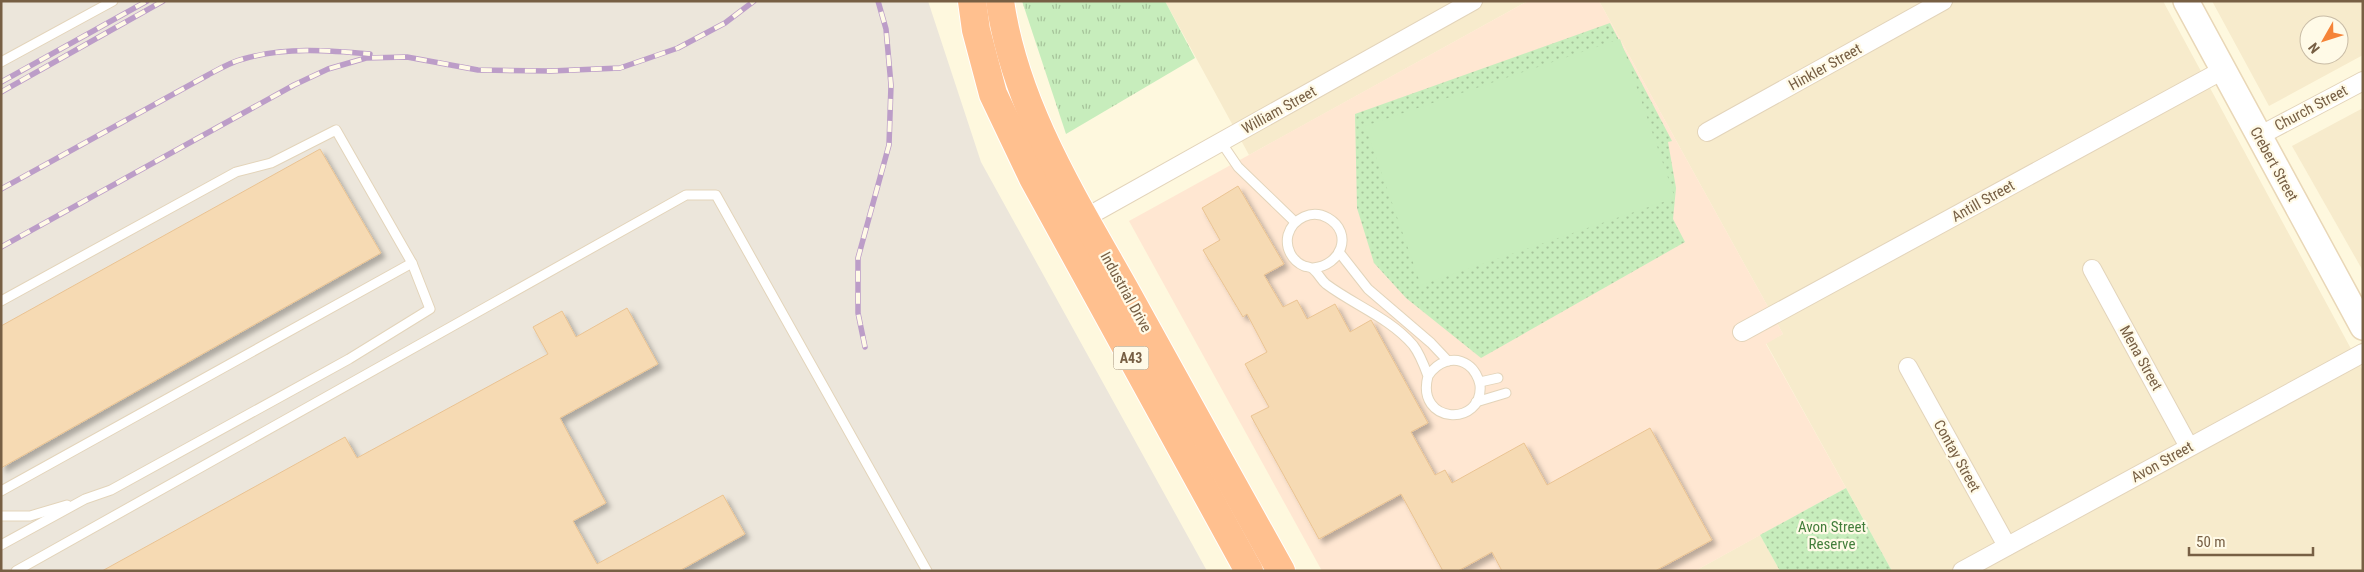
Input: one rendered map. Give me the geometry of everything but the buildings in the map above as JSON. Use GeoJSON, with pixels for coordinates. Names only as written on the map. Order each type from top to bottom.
{"type":"FeatureCollection","features":[{"type":"Feature","properties":{"kind":"highway","name":"Industrial Drive"},"geometry":{"type":"LineString","coordinates":[[972,1],[976,30],[993,94],[1033,178],[1249,571]]}},
{"type":"Feature","properties":{"kind":"highway","name":"Industrial Drive"},"geometry":{"type":"LineString","coordinates":[[1000,1],[1004,25],[1020,82],[1043,138],[1085,218],[1281,571]]}},
{"type":"Feature","properties":{"kind":"street","name":"William Street"},"geometry":{"type":"LineString","coordinates":[[1085,218],[1474,1]]}},
{"type":"Feature","properties":{"kind":"street","name":"Hinkler Street"},"geometry":{"type":"LineString","coordinates":[[1707,132],[1943,1]]}},
{"type":"Feature","properties":{"kind":"street","name":"Crebert Street"},"geometry":{"type":"LineString","coordinates":[[2186,1],[2363,327]]}},
{"type":"Feature","properties":{"kind":"street","name":"Antill Street"},"geometry":{"type":"LineString","coordinates":[[1742,332],[2223,70]]}},
{"type":"Feature","properties":{"kind":"street","name":"Church Street"},"geometry":{"type":"LineString","coordinates":[[2259,136],[2363,81]]}},
{"type":"Feature","properties":{"kind":"street"},"geometry":{"type":"LineString","coordinates":[[1006,122],[1031,109]]}},
{"type":"Feature","properties":{"kind":"street","name":"Mena Street"},"geometry":{"type":"LineString","coordinates":[[2092,269],[2190,447]]}},
{"type":"Feature","properties":{"kind":"street","name":"Avon Street"},"geometry":{"type":"LineString","coordinates":[[1962,571],[2363,354]]}},
{"type":"Feature","properties":{"kind":"street","name":"Contay Street"},"geometry":{"type":"LineString","coordinates":[[1908,366],[2007,546]]}},
{"type":"Feature","properties":{"kind":"lane"},"geometry":{"type":"LineString","coordinates":[[1,62],[112,1]]}},
{"type":"Feature","properties":{"kind":"lane"},"geometry":{"type":"LineString","coordinates":[[1,300],[236,172],[271,163],[336,130],[412,263],[430,309],[324,373],[111,490],[30,516],[1,516]]}},
{"type":"Feature","properties":{"kind":"lane"},"geometry":{"type":"LineString","coordinates":[[1221,142],[1238,167],[1295,222]]}},
{"type":"Feature","properties":{"kind":"lane"},"geometry":{"type":"LineString","coordinates":[[16,571],[686,195],[716,195],[927,570]]}},
{"type":"Feature","properties":{"kind":"lane"},"geometry":{"type":"LineString","coordinates":[[1313,268],[1329,264],[1339,252],[1341,237],[1339,230],[1330,219],[1316,214],[1308,215],[1295,222],[1288,237],[1288,248],[1298,262],[1313,268],[1324,282],[1390,325],[1413,345],[1428,376]]}},
{"type":"Feature","properties":{"kind":"lane"},"geometry":{"type":"LineString","coordinates":[[1339,252],[1368,289],[1431,343],[1448,361]]}},
{"type":"Feature","properties":{"kind":"lane"},"geometry":{"type":"LineString","coordinates":[[1,492],[412,263]]}},
{"type":"Feature","properties":{"kind":"lane"},"geometry":{"type":"LineString","coordinates":[[1448,361],[1459,361],[1468,365],[1476,372],[1480,382],[1480,392],[1476,402],[1470,410],[1460,415],[1440,412],[1432,406],[1427,396],[1425,386],[1428,376],[1436,366],[1448,361]]}},
{"type":"Feature","properties":{"kind":"lane"},"geometry":{"type":"LineString","coordinates":[[1480,382],[1498,378]]}},
{"type":"Feature","properties":{"kind":"lane"},"geometry":{"type":"LineString","coordinates":[[1476,402],[1506,393]]}},
{"type":"Feature","properties":{"kind":"lane"},"geometry":{"type":"LineString","coordinates":[[1,545],[86,499]]}},
{"type":"Feature","properties":{"kind":"shaded area"},"geometry":{"type":"Polygon","coordinates":[[[1,1],[928,1],[981,162],[1207,571],[1,571],[1,1]]]}},
{"type":"Feature","properties":{"kind":"shaded area"},"geometry":{"type":"Polygon","coordinates":[[[1165,1],[1528,1],[1249,155],[1165,1]]]}},
{"type":"Feature","properties":{"kind":"shaded area"},"geometry":{"type":"Polygon","coordinates":[[[1528,1],[1599,1],[1783,334],[1766,344],[1846,488],[1695,571],[1322,571],[1129,221],[1528,1]]]}},
{"type":"Feature","properties":{"kind":"shaded area"},"geometry":{"type":"Polygon","coordinates":[[[1599,1],[2163,1],[2363,371],[2363,571],[1892,571],[1766,343],[1783,334],[1599,1]]]}},
{"type":"Feature","properties":{"kind":"shaded area"},"geometry":{"type":"Polygon","coordinates":[[[2212,1],[2363,1],[2363,55],[2349,63],[2349,15],[2299,15],[2299,65],[2345,65],[2269,106],[2212,1]]]}},
{"type":"Feature","properties":{"kind":"shaded area"},"geometry":{"type":"Polygon","coordinates":[[[2363,108],[2363,271],[2292,146],[2363,108]]]}},
{"type":"Feature","properties":{"kind":"shaded area"},"geometry":{"type":"Polygon","coordinates":[[[1760,535],[1780,571],[1695,571],[1760,535]]]}},
{"type":"Feature","properties":{"kind":"green space"},"geometry":{"type":"Polygon","coordinates":[[[1022,1],[1165,1],[1195,58],[1066,134],[1022,1]]]}},
{"type":"Feature","properties":{"kind":"green space"},"geometry":{"type":"Polygon","coordinates":[[[1610,23],[1672,141],[1668,142],[1676,188],[1673,219],[1685,242],[1481,358],[1406,298],[1374,263],[1357,208],[1355,114],[1610,23]]]}},
{"type":"Feature","properties":{"kind":"green space"},"geometry":{"type":"Polygon","coordinates":[[[1620,39],[1675,198],[1421,285],[1365,126],[1620,39]]]}},
{"type":"Feature","properties":{"kind":"green space","name":"Avon Street Reserve"},"geometry":{"type":"Polygon","coordinates":[[[1846,488],[1892,571],[1780,571],[1760,535],[1846,488]]]}},
{"type":"Feature","properties":{"kind":"railway"},"geometry":{"type":"LineString","coordinates":[[1,82],[147,1]]}},
{"type":"Feature","properties":{"kind":"railway"},"geometry":{"type":"LineString","coordinates":[[1,92],[163,1]]}},
{"type":"Feature","properties":{"kind":"railway"},"geometry":{"type":"LineString","coordinates":[[1,247],[294,85],[328,69],[366,58],[407,57],[478,70],[551,71],[620,68],[678,48],[725,23],[754,1]]}},
{"type":"Feature","properties":{"kind":"railway"},"geometry":{"type":"LineString","coordinates":[[865,347],[858,313],[858,258],[889,145],[891,85],[886,29],[878,1]]}},
{"type":"Feature","properties":{"kind":"railway"},"geometry":{"type":"LineString","coordinates":[[1,189],[216,70],[234,62],[259,55],[306,50],[370,54]]}}]}
